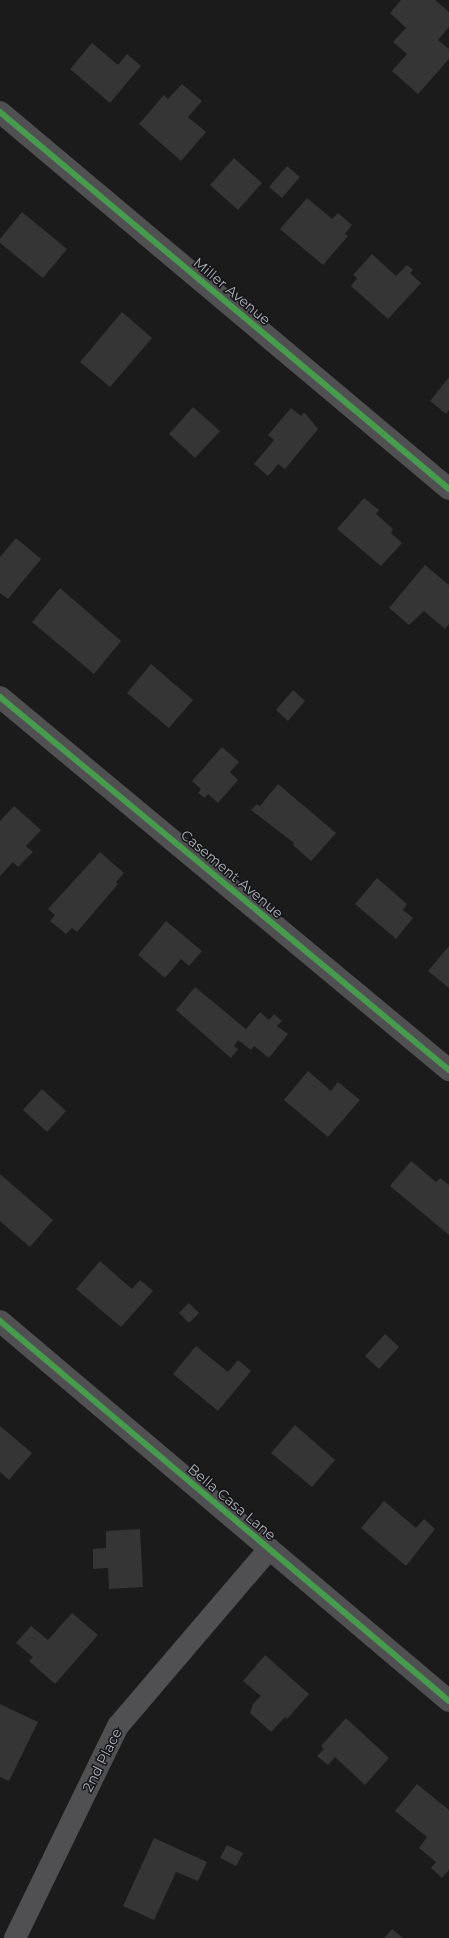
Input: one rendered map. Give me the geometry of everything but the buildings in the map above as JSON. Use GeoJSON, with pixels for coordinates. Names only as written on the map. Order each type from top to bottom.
{"type":"FeatureCollection","features":[{"type":"Feature","properties":{"kind":"street","name":"Miller Avenue"},"geometry":{"type":"LineString","coordinates":[[0,112],[449,489]]}},
{"type":"Feature","properties":{"kind":"street","name":"Casement Avenue"},"geometry":{"type":"LineString","coordinates":[[0,697],[449,1070]]}},
{"type":"Feature","properties":{"kind":"street","name":"Bella Casa Lane"},"geometry":{"type":"LineString","coordinates":[[0,1321],[449,1701]]}},
{"type":"Feature","properties":{"kind":"street","name":"2nd Place"},"geometry":{"type":"LineString","coordinates":[[15,1938],[118,1726],[269,1549]]}},
{"type":"Feature","properties":{"kind":"cycle path"},"geometry":{"type":"LineString","coordinates":[[0,112],[449,489]]}},
{"type":"Feature","properties":{"kind":"cycle path"},"geometry":{"type":"LineString","coordinates":[[0,697],[449,1070]]}},
{"type":"Feature","properties":{"kind":"cycle path"},"geometry":{"type":"LineString","coordinates":[[0,1321],[449,1701]]}}]}
